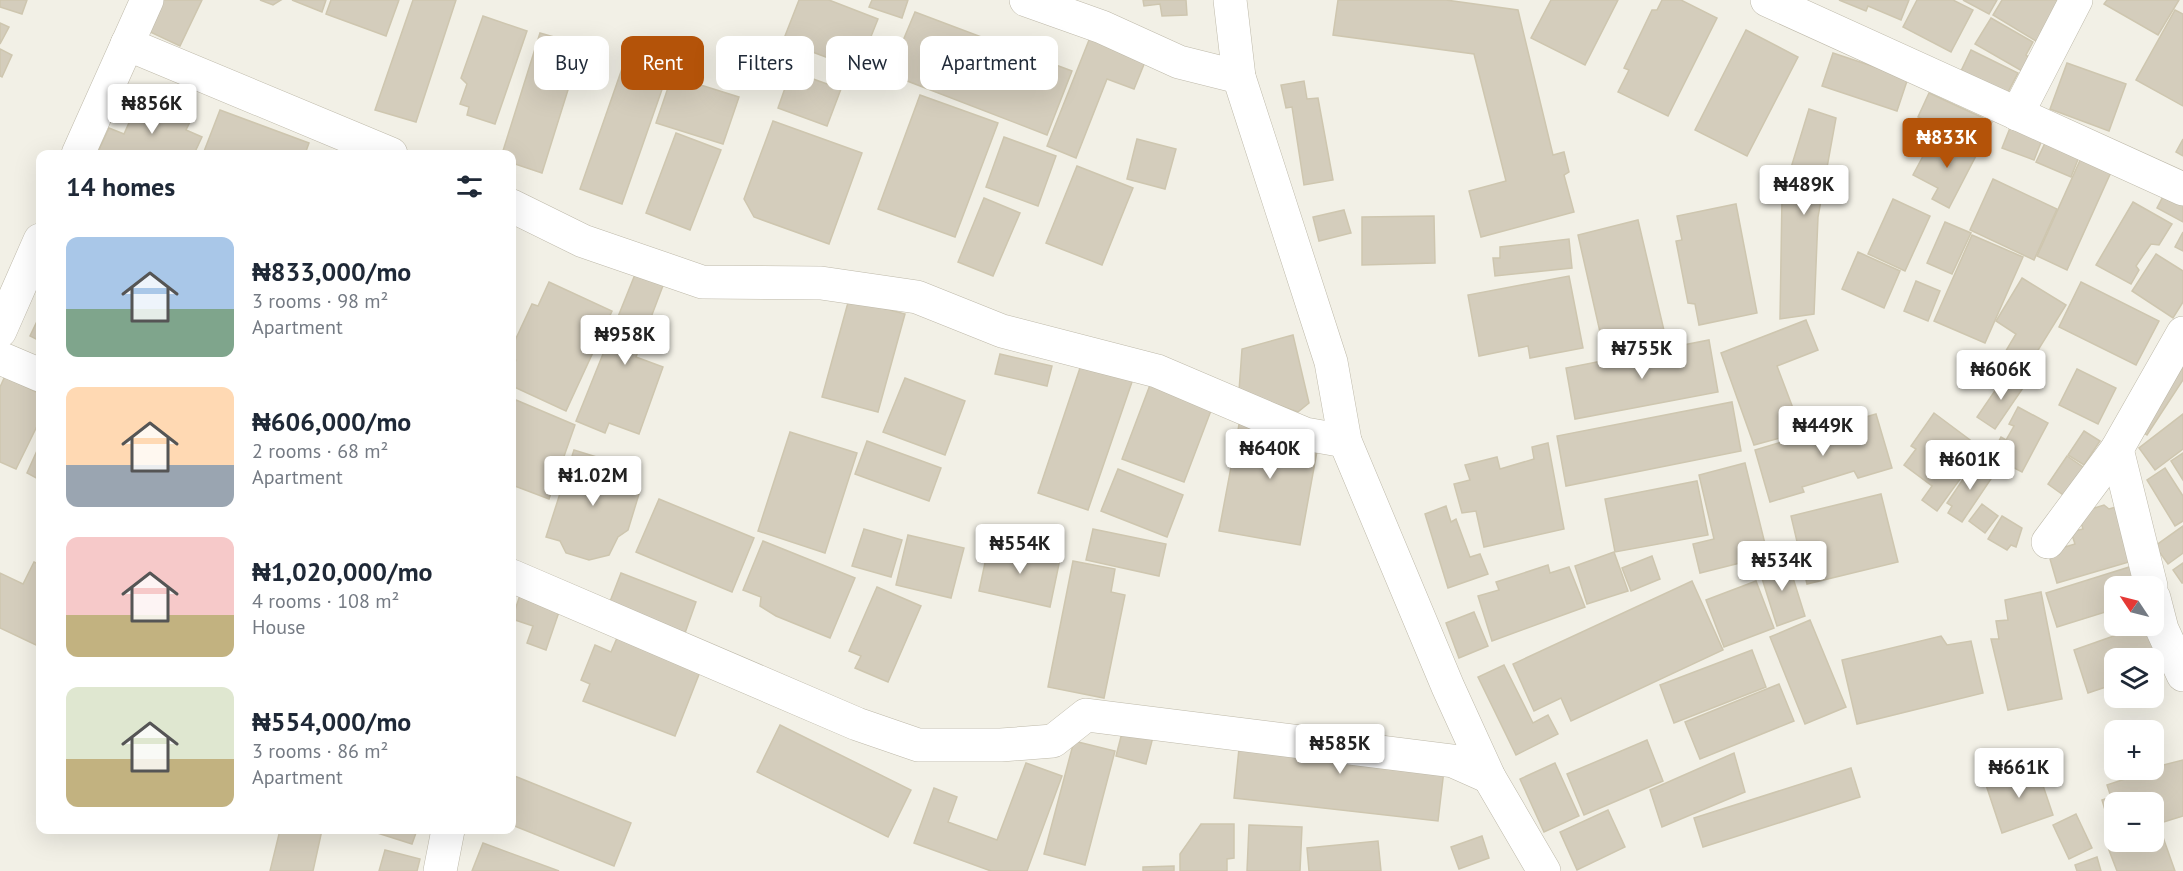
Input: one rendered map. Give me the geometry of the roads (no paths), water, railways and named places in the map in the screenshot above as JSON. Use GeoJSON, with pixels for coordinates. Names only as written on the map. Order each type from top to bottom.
{"type":"FeatureCollection","features":[{"type":"Feature","properties":{"kind":"street"},"geometry":{"type":"LineString","coordinates":[[80,150],[147,0]]}},
{"type":"Feature","properties":{"kind":"street"},"geometry":{"type":"LineString","coordinates":[[1026,0],[1102,27],[1179,62],[1239,77]]}},
{"type":"Feature","properties":{"kind":"street"},"geometry":{"type":"LineString","coordinates":[[1230,0],[1239,77],[1331,362],[1345,441],[1448,687],[1489,777],[1544,871]]}},
{"type":"Feature","properties":{"kind":"street"},"geometry":{"type":"LineString","coordinates":[[1767,0],[2183,189]]}},
{"type":"Feature","properties":{"kind":"street"},"geometry":{"type":"LineString","coordinates":[[2016,114],[2076,0]]}},
{"type":"Feature","properties":{"kind":"street"},"geometry":{"type":"LineString","coordinates":[[127,44],[381,150]]}},
{"type":"Feature","properties":{"kind":"street"},"geometry":{"type":"LineString","coordinates":[[516,208],[583,241],[702,282],[821,283],[917,297],[1002,332],[1158,371],[1305,434],[1345,441]]}},
{"type":"Feature","properties":{"kind":"street"},"geometry":{"type":"LineString","coordinates":[[0,331],[36,249]]}},
{"type":"Feature","properties":{"kind":"street"},"geometry":{"type":"LineString","coordinates":[[2048,542],[2117,449],[2183,333]]}},
{"type":"Feature","properties":{"kind":"street"},"geometry":{"type":"LineString","coordinates":[[0,358],[36,373]]}},
{"type":"Feature","properties":{"kind":"street"},"geometry":{"type":"LineString","coordinates":[[2117,449],[2149,576]]}},
{"type":"Feature","properties":{"kind":"street"},"geometry":{"type":"LineString","coordinates":[[516,578],[857,724],[918,744],[1001,745],[1053,741],[1086,715],[1453,761],[1489,777]]}},
{"type":"Feature","properties":{"kind":"street"},"geometry":{"type":"LineString","coordinates":[[2164,633],[2183,675]]}},
{"type":"Feature","properties":{"kind":"street"},"geometry":{"type":"LineString","coordinates":[[440,871],[447,834]]}}]}
